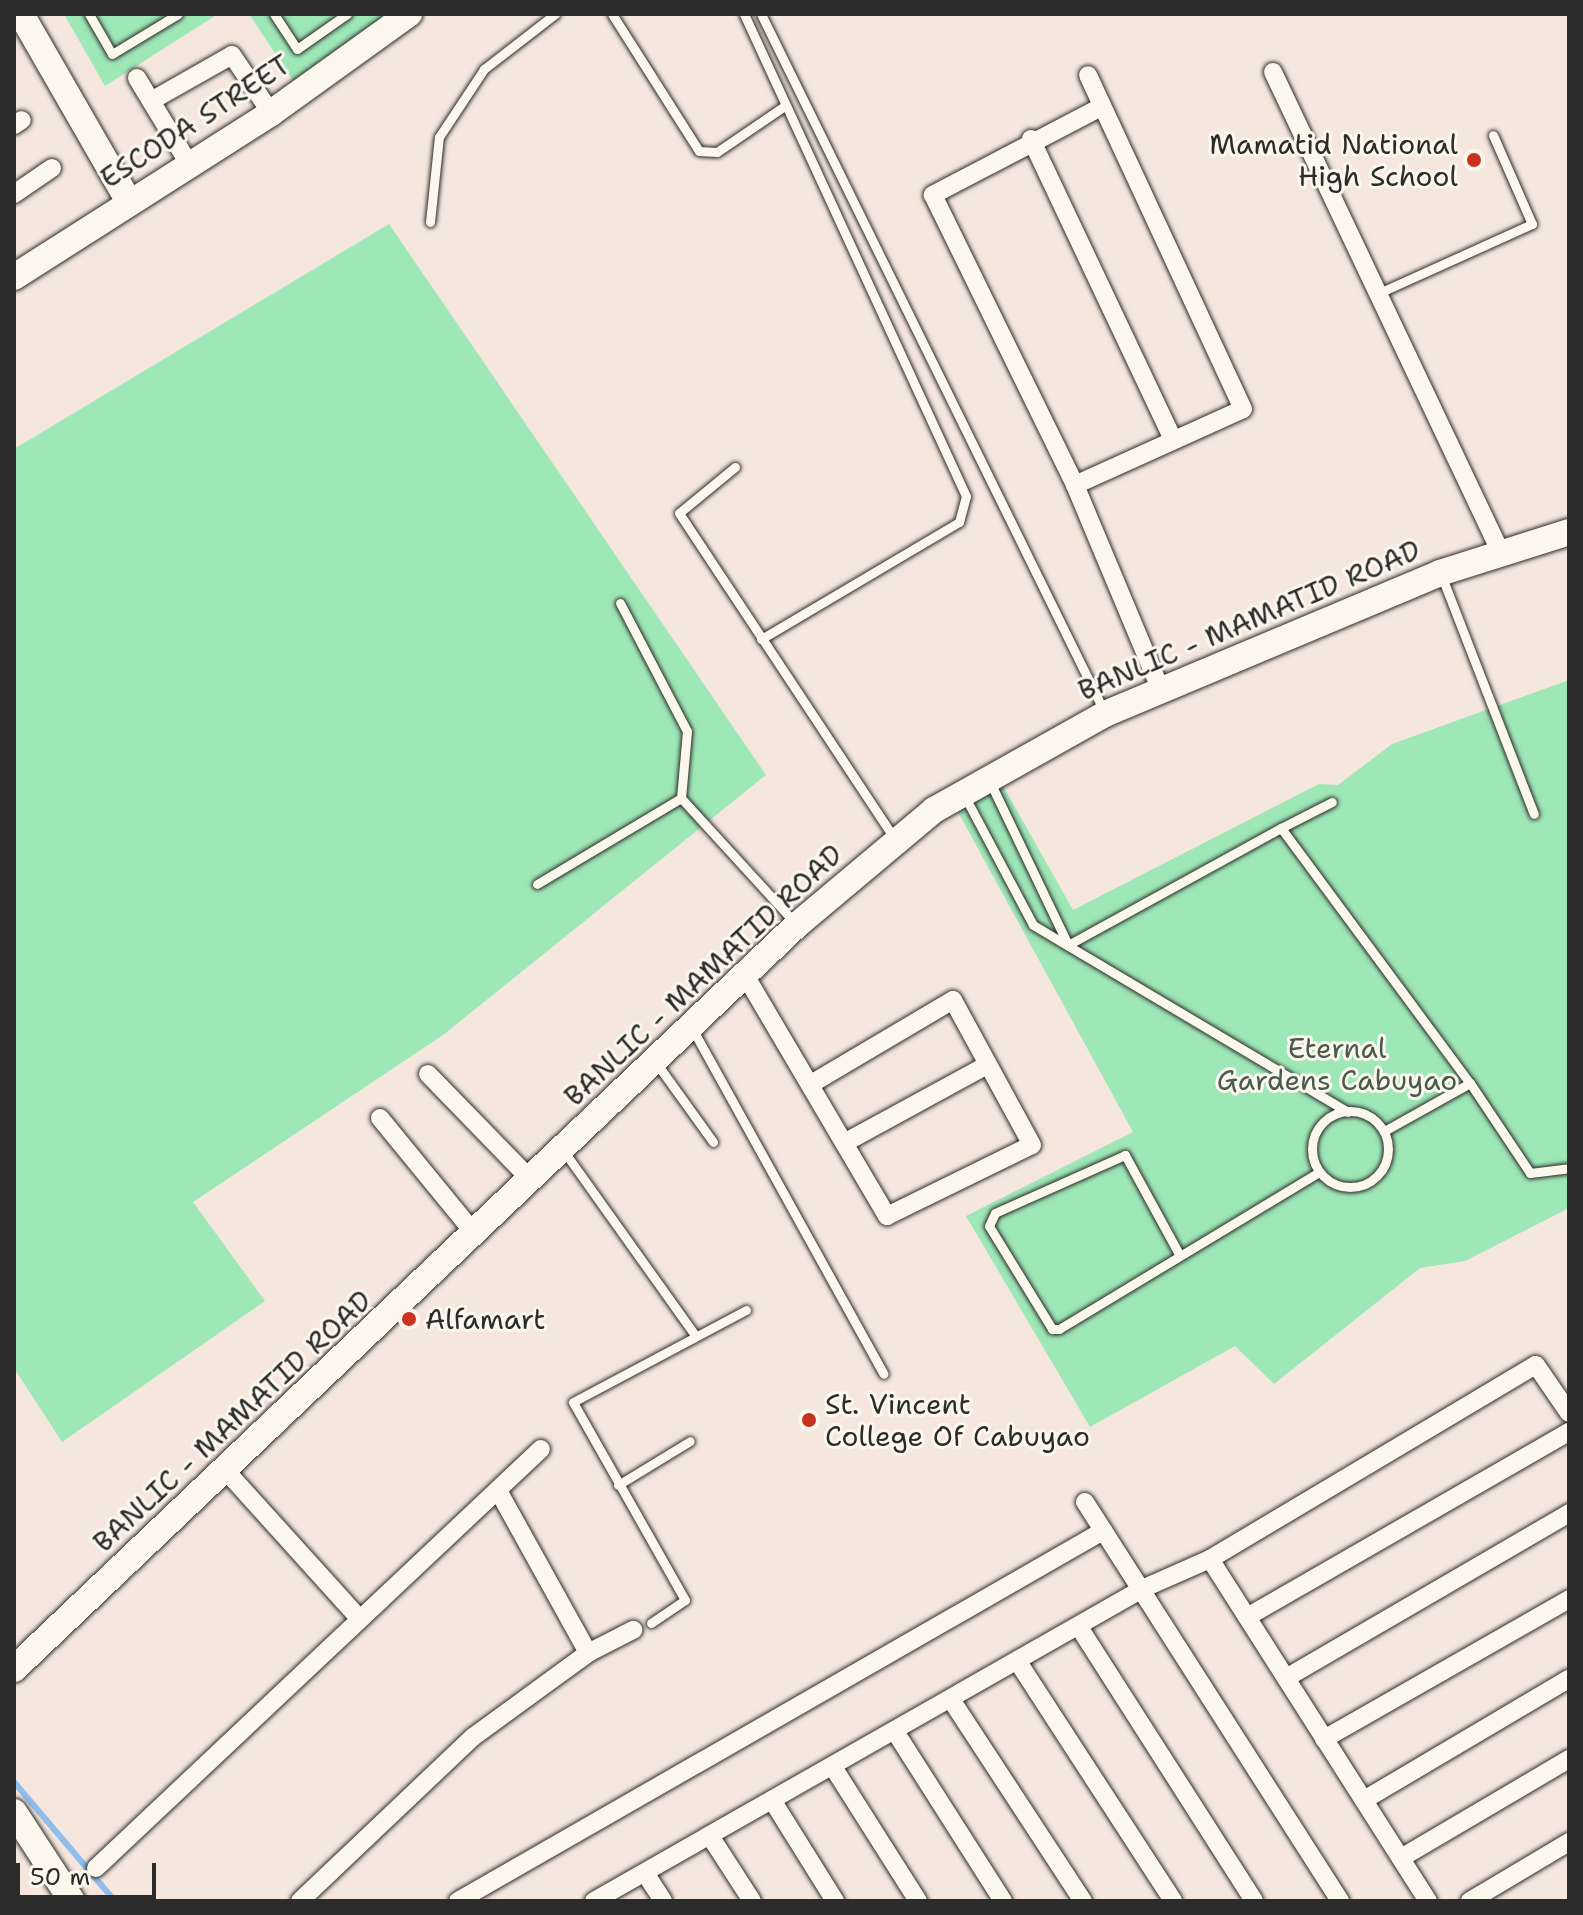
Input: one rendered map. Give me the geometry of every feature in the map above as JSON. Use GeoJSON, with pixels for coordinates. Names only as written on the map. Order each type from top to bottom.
{"type":"FeatureCollection","features":[{"type":"Feature","properties":{"kind":"main road"},"geometry":{"type":"LineString","coordinates":[[21,14],[129,202]]}},
{"type":"Feature","properties":{"kind":"main road","name":"ESCODA STREET"},"geometry":{"type":"LineString","coordinates":[[14,277],[271,113],[409,14]]}},
{"type":"Feature","properties":{"kind":"main road","name":"BANLIC - MAMATID ROAD"},"geometry":{"type":"LineString","coordinates":[[14,1669],[227,1472],[797,925],[897,842],[988,778],[1105,714],[1440,573],[1500,551],[1569,532]]}},
{"type":"Feature","properties":{"kind":"main road"},"geometry":{"type":"LineString","coordinates":[[14,1812],[72,1901]]}},
{"type":"Feature","properties":{"kind":"street"},"geometry":{"type":"LineString","coordinates":[[151,101],[232,55],[271,113]]}},
{"type":"Feature","properties":{"kind":"street"},"geometry":{"type":"LineString","coordinates":[[1273,72],[1500,551]]}},
{"type":"Feature","properties":{"kind":"street"},"geometry":{"type":"LineString","coordinates":[[1075,485],[1172,437],[1243,409],[1088,75]]}},
{"type":"Feature","properties":{"kind":"street"},"geometry":{"type":"LineString","coordinates":[[137,78],[189,164]]}},
{"type":"Feature","properties":{"kind":"street"},"geometry":{"type":"LineString","coordinates":[[1101,107],[1031,139],[933,195],[1075,485],[1161,691]]}},
{"type":"Feature","properties":{"kind":"street"},"geometry":{"type":"LineString","coordinates":[[1031,139],[1172,437]]}},
{"type":"Feature","properties":{"kind":"street"},"geometry":{"type":"LineString","coordinates":[[14,194],[52,168]]}},
{"type":"Feature","properties":{"kind":"street"},"geometry":{"type":"LineString","coordinates":[[745,975],[887,1216],[1032,1145],[953,1000],[811,1084]]}},
{"type":"Feature","properties":{"kind":"street"},"geometry":{"type":"LineString","coordinates":[[846,1142],[987,1065]]}},
{"type":"Feature","properties":{"kind":"street"},"geometry":{"type":"LineString","coordinates":[[428,1074],[531,1180]]}},
{"type":"Feature","properties":{"kind":"street"},"geometry":{"type":"LineString","coordinates":[[380,1118],[475,1234]]}},
{"type":"Feature","properties":{"kind":"street"},"geometry":{"type":"LineString","coordinates":[[594,1901],[896,1733],[1142,1589],[1210,1559],[1536,1365],[1569,1413]]}},
{"type":"Feature","properties":{"kind":"street"},"geometry":{"type":"LineString","coordinates":[[1247,1617],[1569,1432]]}},
{"type":"Feature","properties":{"kind":"street"},"geometry":{"type":"LineString","coordinates":[[96,1868],[360,1619],[500,1494],[541,1449]]}},
{"type":"Feature","properties":{"kind":"street"},"geometry":{"type":"LineString","coordinates":[[227,1472],[360,1619]]}},
{"type":"Feature","properties":{"kind":"street"},"geometry":{"type":"LineString","coordinates":[[500,1494],[588,1653]]}},
{"type":"Feature","properties":{"kind":"street"},"geometry":{"type":"LineString","coordinates":[[1085,1502],[1340,1901]]}},
{"type":"Feature","properties":{"kind":"street"},"geometry":{"type":"LineString","coordinates":[[1286,1678],[1569,1513]]}},
{"type":"Feature","properties":{"kind":"street"},"geometry":{"type":"LineString","coordinates":[[458,1901],[1103,1531]]}},
{"type":"Feature","properties":{"kind":"street"},"geometry":{"type":"LineString","coordinates":[[1210,1559],[1428,1901]]}},
{"type":"Feature","properties":{"kind":"street"},"geometry":{"type":"LineString","coordinates":[[1324,1739],[1569,1599]]}},
{"type":"Feature","properties":{"kind":"street"},"geometry":{"type":"LineString","coordinates":[[300,1901],[473,1737],[588,1653],[642,1626]]}},
{"type":"Feature","properties":{"kind":"street"},"geometry":{"type":"LineString","coordinates":[[1079,1627],[1254,1901]]}},
{"type":"Feature","properties":{"kind":"street"},"geometry":{"type":"LineString","coordinates":[[1018,1662],[1173,1901]]}},
{"type":"Feature","properties":{"kind":"street"},"geometry":{"type":"LineString","coordinates":[[1364,1800],[1569,1679]]}},
{"type":"Feature","properties":{"kind":"street"},"geometry":{"type":"LineString","coordinates":[[952,1701],[1083,1901]]}},
{"type":"Feature","properties":{"kind":"street"},"geometry":{"type":"LineString","coordinates":[[896,1733],[1003,1901]]}},
{"type":"Feature","properties":{"kind":"street"},"geometry":{"type":"LineString","coordinates":[[1401,1858],[1569,1759]]}},
{"type":"Feature","properties":{"kind":"street"},"geometry":{"type":"LineString","coordinates":[[833,1767],[918,1901]]}},
{"type":"Feature","properties":{"kind":"street"},"geometry":{"type":"LineString","coordinates":[[772,1800],[835,1901]]}},
{"type":"Feature","properties":{"kind":"street"},"geometry":{"type":"LineString","coordinates":[[710,1836],[752,1901]]}},
{"type":"Feature","properties":{"kind":"street"},"geometry":{"type":"LineString","coordinates":[[1470,1901],[1569,1842]]}},
{"type":"Feature","properties":{"kind":"street"},"geometry":{"type":"LineString","coordinates":[[645,1873],[663,1901]]}},
{"type":"Feature","properties":{"kind":"lane"},"geometry":{"type":"LineString","coordinates":[[89,14],[112,54],[178,14]]}},
{"type":"Feature","properties":{"kind":"lane"},"geometry":{"type":"LineString","coordinates":[[274,14],[297,49],[347,14]]}},
{"type":"Feature","properties":{"kind":"lane"},"geometry":{"type":"LineString","coordinates":[[430,222],[439,137],[484,69],[555,14]]}},
{"type":"Feature","properties":{"kind":"lane"},"geometry":{"type":"LineString","coordinates":[[612,14],[699,151],[717,152],[786,105]]}},
{"type":"Feature","properties":{"kind":"lane"},"geometry":{"type":"LineString","coordinates":[[744,14],[966,496],[959,522],[761,639]]}},
{"type":"Feature","properties":{"kind":"lane"},"geometry":{"type":"LineString","coordinates":[[761,14],[1105,714]]}},
{"type":"Feature","properties":{"kind":"lane"},"geometry":{"type":"LineString","coordinates":[[1379,293],[1532,224],[1493,135]]}},
{"type":"Feature","properties":{"kind":"lane"},"geometry":{"type":"LineString","coordinates":[[735,467],[679,513],[897,842]]}},
{"type":"Feature","properties":{"kind":"lane"},"geometry":{"type":"LineString","coordinates":[[1440,573],[1534,814]]}},
{"type":"Feature","properties":{"kind":"lane"},"geometry":{"type":"LineString","coordinates":[[620,603],[687,731],[681,798],[797,925]]}},
{"type":"Feature","properties":{"kind":"lane"},"geometry":{"type":"LineString","coordinates":[[988,778],[1068,945]]}},
{"type":"Feature","properties":{"kind":"lane"},"geometry":{"type":"LineString","coordinates":[[963,794],[1033,925],[1348,1112],[1368,1116],[1384,1131],[1387,1161],[1368,1183],[1342,1187],[1319,1172]]}},
{"type":"Feature","properties":{"kind":"lane"},"geometry":{"type":"LineString","coordinates":[[537,884],[681,798]]}},
{"type":"Feature","properties":{"kind":"lane"},"geometry":{"type":"LineString","coordinates":[[1068,945],[1332,802]]}},
{"type":"Feature","properties":{"kind":"lane"},"geometry":{"type":"LineString","coordinates":[[1281,828],[1470,1083],[1530,1173],[1569,1168]]}},
{"type":"Feature","properties":{"kind":"lane"},"geometry":{"type":"LineString","coordinates":[[691,1027],[884,1374]]}},
{"type":"Feature","properties":{"kind":"lane"},"geometry":{"type":"LineString","coordinates":[[655,1062],[713,1142]]}},
{"type":"Feature","properties":{"kind":"lane"},"geometry":{"type":"LineString","coordinates":[[1384,1131],[1470,1083]]}},
{"type":"Feature","properties":{"kind":"lane"},"geometry":{"type":"LineString","coordinates":[[1319,1172],[1316,1134],[1348,1112]]}},
{"type":"Feature","properties":{"kind":"lane"},"geometry":{"type":"LineString","coordinates":[[563,1150],[695,1335]]}},
{"type":"Feature","properties":{"kind":"lane"},"geometry":{"type":"LineString","coordinates":[[1179,1254],[1125,1155],[995,1213],[989,1226],[1052,1329],[1319,1172]]}},
{"type":"Feature","properties":{"kind":"lane"},"geometry":{"type":"LineString","coordinates":[[642,1626],[685,1600],[573,1402],[746,1310]]}},
{"type":"Feature","properties":{"kind":"lane"},"geometry":{"type":"LineString","coordinates":[[618,1485],[690,1441]]}},
{"type":"Feature","properties":{"kind":"green space"},"geometry":{"type":"Polygon","coordinates":[[[64,14],[218,14],[105,86],[64,14]]]}},
{"type":"Feature","properties":{"kind":"green space"},"geometry":{"type":"Polygon","coordinates":[[[249,14],[395,14],[296,85],[249,14]]]}},
{"type":"Feature","properties":{"kind":"green space"},"geometry":{"type":"Polygon","coordinates":[[[389,224],[766,775],[443,1035],[193,1202],[265,1301],[62,1442],[14,1368],[14,449],[389,224]]]}},
{"type":"Feature","properties":{"kind":"green space","name":"Eternal Gardens Cabuyao"},"geometry":{"type":"Polygon","coordinates":[[[1569,680],[1569,1208],[1465,1261],[1420,1268],[1274,1384],[1235,1346],[1090,1427],[966,1216],[1133,1132],[958,812],[1003,786],[1073,910],[1319,784],[1338,785],[1392,744],[1569,680]]]}},
{"type":"Feature","properties":{"kind":"waterway"},"geometry":{"type":"LineString","coordinates":[[14,1782],[115,1901]]}},
{"type":"Feature","properties":{"kind":"place","name":"Mamatid National High School"},"geometry":{"type":"Point","coordinates":[1474,160]}},
{"type":"Feature","properties":{"kind":"place","name":"Alfamart"},"geometry":{"type":"Point","coordinates":[409,1319]}},
{"type":"Feature","properties":{"kind":"place","name":"St. Vincent College Of Cabuyao"},"geometry":{"type":"Point","coordinates":[809,1420]}}]}
